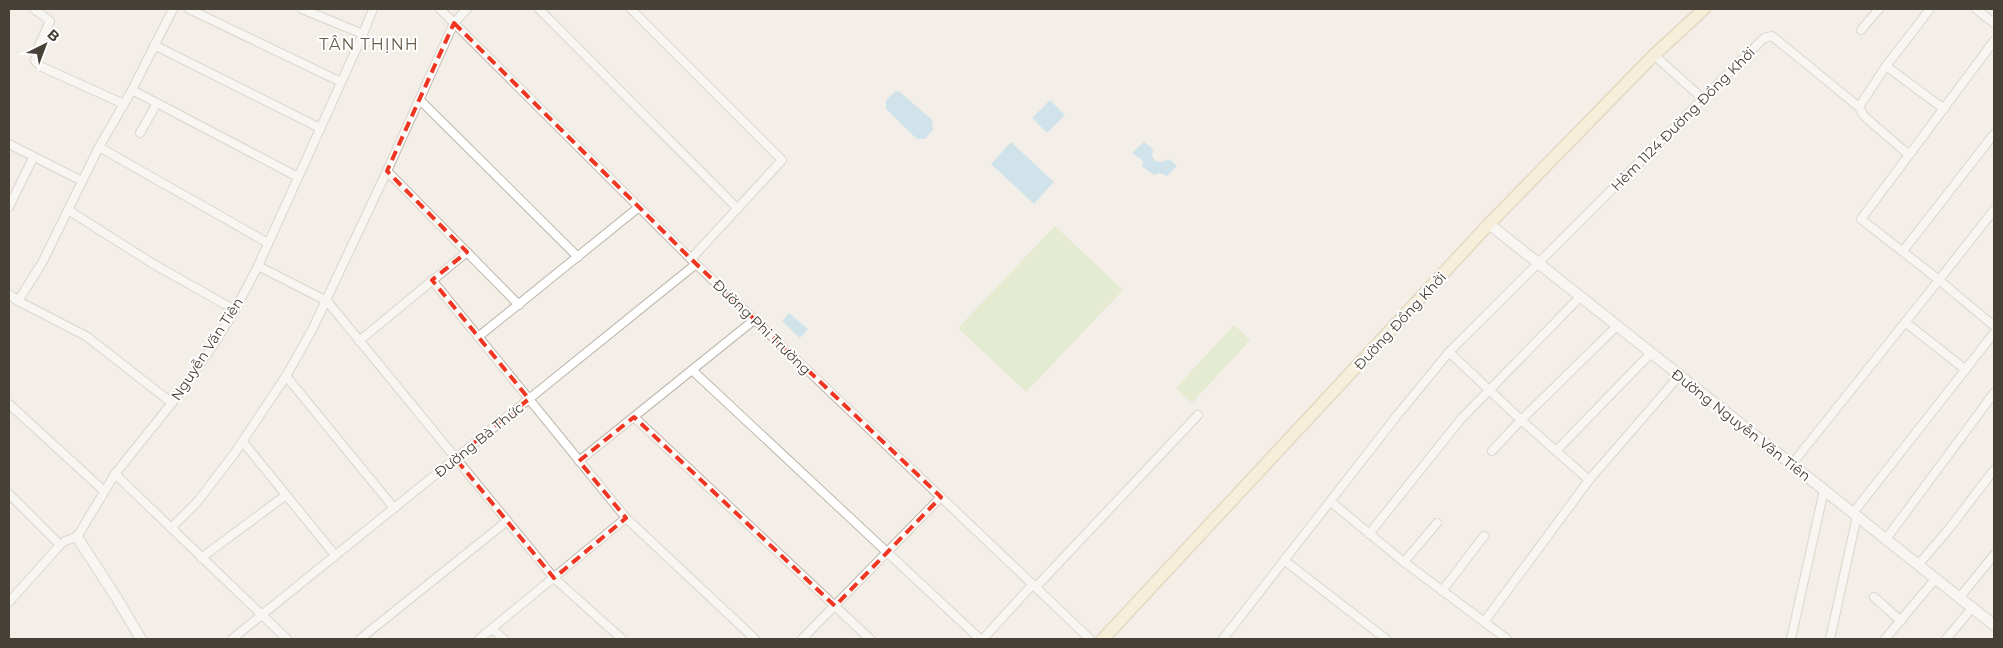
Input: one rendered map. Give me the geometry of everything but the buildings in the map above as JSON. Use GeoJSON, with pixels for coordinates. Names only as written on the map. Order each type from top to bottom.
{"type":"FeatureCollection","features":[{"type":"Feature","properties":{"kind":"main road","name":"Đường Đồng Khởi"},"geometry":{"type":"LineString","coordinates":[[1103,639],[1489,224],[1654,55],[1704,9]]}},
{"type":"Feature","properties":{"kind":"street"},"geometry":{"type":"LineString","coordinates":[[34,9],[50,21],[38,48],[35,61],[42,67],[124,104]]}},
{"type":"Feature","properties":{"kind":"street"},"geometry":{"type":"LineString","coordinates":[[172,9],[132,90],[99,147],[42,264],[12,299],[86,336],[172,403]]}},
{"type":"Feature","properties":{"kind":"street"},"geometry":{"type":"LineString","coordinates":[[190,9],[341,82]]}},
{"type":"Feature","properties":{"kind":"street"},"geometry":{"type":"LineString","coordinates":[[302,9],[363,34]]}},
{"type":"Feature","properties":{"kind":"street","name":"Nguyễn Văn Tiên"},"geometry":{"type":"LineString","coordinates":[[77,537],[114,474],[172,403],[214,344],[235,310],[258,266],[373,9]]}},
{"type":"Feature","properties":{"kind":"street","name":"Đường Phi Trường"},"geometry":{"type":"LineString","coordinates":[[440,9],[693,262],[1090,639]]}},
{"type":"Feature","properties":{"kind":"street"},"geometry":{"type":"LineString","coordinates":[[171,528],[206,492],[243,442],[286,376],[327,301],[454,23],[467,9]]}},
{"type":"Feature","properties":{"kind":"street"},"geometry":{"type":"LineString","coordinates":[[539,9],[738,209]]}},
{"type":"Feature","properties":{"kind":"street","name":"Đường Bà Thức"},"geometry":{"type":"LineString","coordinates":[[232,639],[529,399],[693,262],[782,160],[631,9]]}},
{"type":"Feature","properties":{"kind":"street"},"geometry":{"type":"LineString","coordinates":[[1861,30],[1879,9]]}},
{"type":"Feature","properties":{"kind":"street"},"geometry":{"type":"LineString","coordinates":[[1909,154],[1864,116],[1859,107],[1886,66],[1930,9]]}},
{"type":"Feature","properties":{"kind":"street"},"geometry":{"type":"LineString","coordinates":[[1976,9],[1994,23]]}},
{"type":"Feature","properties":{"kind":"street","name":"Hẻm 1124 Đường Đồng Khởi"},"geometry":{"type":"LineString","coordinates":[[1331,502],[1395,418],[1449,352],[1764,38],[1772,36],[1859,107]]}},
{"type":"Feature","properties":{"kind":"street"},"geometry":{"type":"LineString","coordinates":[[1994,41],[1860,219],[1903,251],[1994,326]]}},
{"type":"Feature","properties":{"kind":"street"},"geometry":{"type":"LineString","coordinates":[[154,45],[320,128]]}},
{"type":"Feature","properties":{"kind":"street"},"geometry":{"type":"LineString","coordinates":[[1654,55],[1702,98]]}},
{"type":"Feature","properties":{"kind":"street"},"geometry":{"type":"LineString","coordinates":[[1886,66],[1944,109]]}},
{"type":"Feature","properties":{"kind":"street"},"geometry":{"type":"LineString","coordinates":[[132,90],[298,177]]}},
{"type":"Feature","properties":{"kind":"street"},"geometry":{"type":"LineString","coordinates":[[420,100],[578,257]]}},
{"type":"Feature","properties":{"kind":"street"},"geometry":{"type":"LineString","coordinates":[[140,133],[157,103]]}},
{"type":"Feature","properties":{"kind":"street"},"geometry":{"type":"LineString","coordinates":[[1903,251],[1994,134]]}},
{"type":"Feature","properties":{"kind":"street"},"geometry":{"type":"LineString","coordinates":[[9,144],[33,158],[82,181]]}},
{"type":"Feature","properties":{"kind":"street"},"geometry":{"type":"LineString","coordinates":[[99,147],[268,244]]}},
{"type":"Feature","properties":{"kind":"street"},"geometry":{"type":"LineString","coordinates":[[9,205],[33,158]]}},
{"type":"Feature","properties":{"kind":"street"},"geometry":{"type":"LineString","coordinates":[[387,171],[519,305]]}},
{"type":"Feature","properties":{"kind":"street"},"geometry":{"type":"LineString","coordinates":[[478,337],[639,207]]}},
{"type":"Feature","properties":{"kind":"street"},"geometry":{"type":"LineString","coordinates":[[68,210],[155,265],[235,310]]}},
{"type":"Feature","properties":{"kind":"street"},"geometry":{"type":"LineString","coordinates":[[1792,464],[1994,210]]}},
{"type":"Feature","properties":{"kind":"street","name":"Đường Nguyễn Văn Tiên"},"geometry":{"type":"LineString","coordinates":[[1489,224],[1650,354],[1994,624]]}},
{"type":"Feature","properties":{"kind":"street"},"geometry":{"type":"LineString","coordinates":[[359,341],[467,252]]}},
{"type":"Feature","properties":{"kind":"street"},"geometry":{"type":"LineString","coordinates":[[258,266],[327,301],[554,578],[622,639]]}},
{"type":"Feature","properties":{"kind":"street"},"geometry":{"type":"LineString","coordinates":[[432,280],[626,518],[755,639]]}},
{"type":"Feature","properties":{"kind":"street"},"geometry":{"type":"LineString","coordinates":[[1369,534],[1431,454],[1488,390],[1580,297]]}},
{"type":"Feature","properties":{"kind":"street"},"geometry":{"type":"LineString","coordinates":[[579,461],[754,320]]}},
{"type":"Feature","properties":{"kind":"street"},"geometry":{"type":"LineString","coordinates":[[1904,322],[1966,370]]}},
{"type":"Feature","properties":{"kind":"street"},"geometry":{"type":"LineString","coordinates":[[1492,451],[1616,326]]}},
{"type":"Feature","properties":{"kind":"street"},"geometry":{"type":"LineString","coordinates":[[1830,639],[1855,514],[1994,333]]}},
{"type":"Feature","properties":{"kind":"street"},"geometry":{"type":"LineString","coordinates":[[1449,352],[1488,390],[1589,480]]}},
{"type":"Feature","properties":{"kind":"street"},"geometry":{"type":"LineString","coordinates":[[1556,451],[1650,354]]}},
{"type":"Feature","properties":{"kind":"street"},"geometry":{"type":"LineString","coordinates":[[692,370],[982,639],[1198,415]]}},
{"type":"Feature","properties":{"kind":"street"},"geometry":{"type":"LineString","coordinates":[[286,376],[394,508]]}},
{"type":"Feature","properties":{"kind":"street"},"geometry":{"type":"LineString","coordinates":[[1484,622],[1589,480],[1679,376]]}},
{"type":"Feature","properties":{"kind":"street"},"geometry":{"type":"LineString","coordinates":[[1886,539],[1994,393]]}},
{"type":"Feature","properties":{"kind":"street"},"geometry":{"type":"LineString","coordinates":[[9,404],[104,490]]}},
{"type":"Feature","properties":{"kind":"street"},"geometry":{"type":"LineString","coordinates":[[634,417],[870,639]]}},
{"type":"Feature","properties":{"kind":"street"},"geometry":{"type":"LineString","coordinates":[[243,442],[335,555]]}},
{"type":"Feature","properties":{"kind":"street"},"geometry":{"type":"LineString","coordinates":[[1918,565],[1948,530],[1994,470]]}},
{"type":"Feature","properties":{"kind":"street"},"geometry":{"type":"LineString","coordinates":[[114,474],[287,639]]}},
{"type":"Feature","properties":{"kind":"street"},"geometry":{"type":"LineString","coordinates":[[1791,639],[1824,490]]}},
{"type":"Feature","properties":{"kind":"street"},"geometry":{"type":"LineString","coordinates":[[9,494],[60,545]]}},
{"type":"Feature","properties":{"kind":"street"},"geometry":{"type":"LineString","coordinates":[[201,558],[286,495]]}},
{"type":"Feature","properties":{"kind":"street"},"geometry":{"type":"LineString","coordinates":[[802,639],[941,497]]}},
{"type":"Feature","properties":{"kind":"street"},"geometry":{"type":"LineString","coordinates":[[1223,639],[1331,502],[1404,562],[1507,639]]}},
{"type":"Feature","properties":{"kind":"street"},"geometry":{"type":"LineString","coordinates":[[478,639],[626,518]]}},
{"type":"Feature","properties":{"kind":"street"},"geometry":{"type":"LineString","coordinates":[[360,639],[506,521]]}},
{"type":"Feature","properties":{"kind":"street"},"geometry":{"type":"LineString","coordinates":[[1404,562],[1437,523]]}},
{"type":"Feature","properties":{"kind":"street"},"geometry":{"type":"LineString","coordinates":[[1442,591],[1484,536]]}},
{"type":"Feature","properties":{"kind":"street"},"geometry":{"type":"LineString","coordinates":[[9,602],[64,541],[77,537],[141,639]]}},
{"type":"Feature","properties":{"kind":"street"},"geometry":{"type":"LineString","coordinates":[[1960,597],[1994,555]]}},
{"type":"Feature","properties":{"kind":"street"},"geometry":{"type":"LineString","coordinates":[[1284,560],[1386,639]]}},
{"type":"Feature","properties":{"kind":"street"},"geometry":{"type":"LineString","coordinates":[[1885,639],[1936,578]]}},
{"type":"Feature","properties":{"kind":"street"},"geometry":{"type":"LineString","coordinates":[[1874,597],[1901,620]]}},
{"type":"Feature","properties":{"kind":"street"},"geometry":{"type":"LineString","coordinates":[[1946,639],[1973,607]]}},
{"type":"Feature","properties":{"kind":"street"},"geometry":{"type":"LineString","coordinates":[[492,628],[504,639]]}},
{"type":"Feature","properties":{"kind":"highlighted area"},"geometry":{"type":"Polygon","coordinates":[[[454,23],[691,259],[941,497],[835,606],[634,417],[579,461],[626,518],[554,578],[455,458],[529,399],[432,280],[467,252],[387,171],[454,23]]]}},
{"type":"Feature","properties":{"kind":"green space"},"geometry":{"type":"Polygon","coordinates":[[[1055,226],[1123,290],[1026,392],[958,328],[1055,226]]]}},
{"type":"Feature","properties":{"kind":"green space"},"geometry":{"type":"Polygon","coordinates":[[[1234,325],[1250,340],[1192,403],[1176,388],[1234,325]]]}},
{"type":"Feature","properties":{"kind":"water"},"geometry":{"type":"Polygon","coordinates":[[[896,91],[900,92],[932,120],[933,130],[925,139],[917,139],[886,109],[886,100],[896,91]]]}},
{"type":"Feature","properties":{"kind":"water"},"geometry":{"type":"Polygon","coordinates":[[[1050,100],[1065,115],[1047,133],[1032,118],[1050,100]]]}},
{"type":"Feature","properties":{"kind":"water"},"geometry":{"type":"Polygon","coordinates":[[[1011,142],[1054,182],[1034,204],[991,164],[1011,142]]]}},
{"type":"Feature","properties":{"kind":"water"},"geometry":{"type":"Polygon","coordinates":[[[1144,142],[1153,149],[1152,156],[1155,161],[1162,162],[1169,159],[1177,166],[1167,176],[1160,173],[1154,175],[1142,166],[1143,161],[1132,153],[1144,142]]]}},
{"type":"Feature","properties":{"kind":"water"},"geometry":{"type":"Polygon","coordinates":[[[789,313],[808,329],[800,338],[782,321],[789,313]]]}},
{"type":"Feature","properties":{"kind":"district","name":"TÂN THỊNH"},"geometry":{"type":"Point","coordinates":[369,44]}}]}
